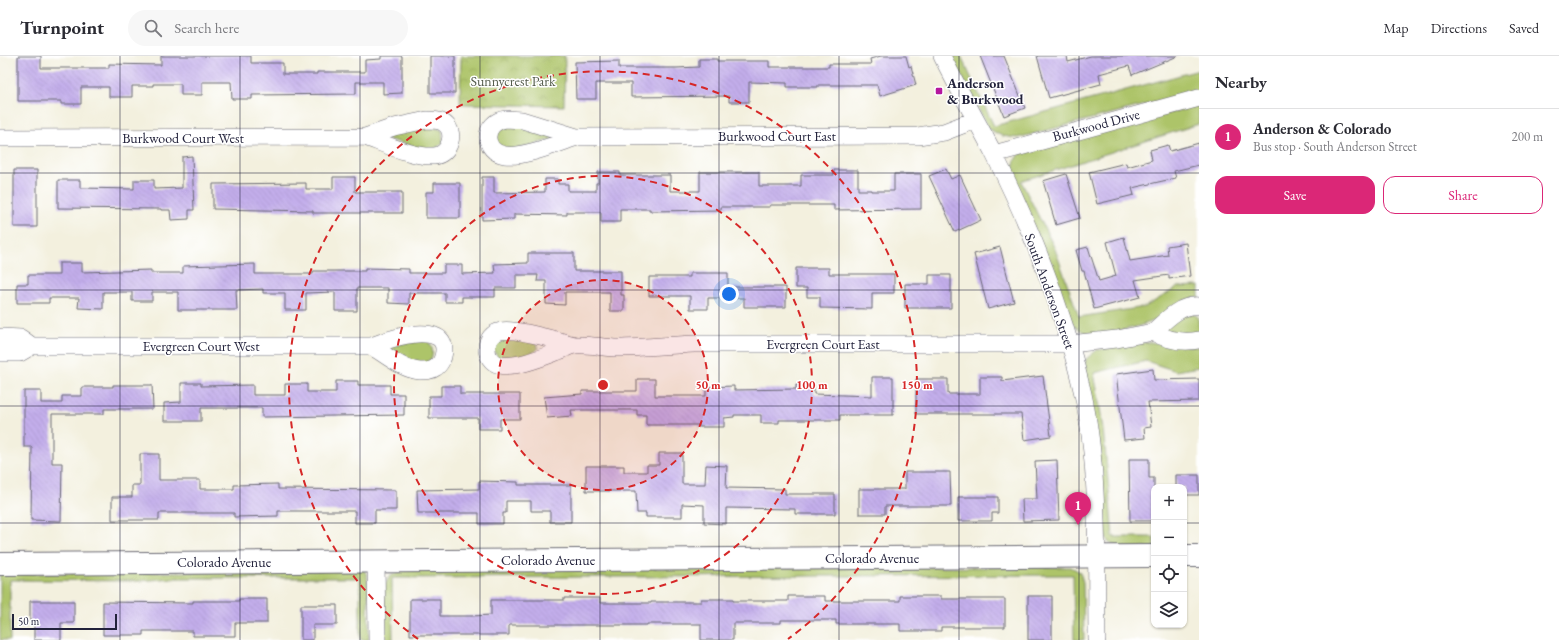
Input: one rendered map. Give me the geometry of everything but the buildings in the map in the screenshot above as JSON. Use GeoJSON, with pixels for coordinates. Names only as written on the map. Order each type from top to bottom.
{"type":"FeatureCollection","features":[{"type":"Feature","properties":{"kind":"street","name":"South Anderson Street"},"geometry":{"type":"LineString","coordinates":[[942,56],[994,154],[1026,224],[1048,278],[1070,344],[1083,395],[1090,438],[1094,488],[1097,640]]}},
{"type":"Feature","properties":{"kind":"street","name":"Burkwood Drive"},"geometry":{"type":"LineString","coordinates":[[994,154],[1199,98]]}},
{"type":"Feature","properties":{"kind":"street","name":"Burkwood Court East"},"geometry":{"type":"LineString","coordinates":[[577,137],[918,136],[944,132],[975,120]]}},
{"type":"Feature","properties":{"kind":"street","name":"Burkwood Court West"},"geometry":{"type":"LineString","coordinates":[[0,138],[365,137]]}},
{"type":"Feature","properties":{"kind":"street"},"geometry":{"type":"LineString","coordinates":[[1199,306],[1193,305],[1182,308],[1170,316],[1152,332],[1174,340],[1199,340]]}},
{"type":"Feature","properties":{"kind":"street","name":"Evergreen Court East"},"geometry":{"type":"LineString","coordinates":[[576,345],[609,348],[642,348],[694,344],[1070,344],[1117,339],[1152,332]]}},
{"type":"Feature","properties":{"kind":"street","name":"Evergreen Court West"},"geometry":{"type":"LineString","coordinates":[[0,338],[21,338],[32,346]]}},
{"type":"Feature","properties":{"kind":"street","name":"Evergreen Court West"},"geometry":{"type":"LineString","coordinates":[[0,353],[20,353],[32,346],[371,346]]}},
{"type":"Feature","properties":{"kind":"street","name":"Colorado Avenue"},"geometry":{"type":"LineString","coordinates":[[0,564],[1151,556]]}},
{"type":"Feature","properties":{"kind":"street"},"geometry":{"type":"LineString","coordinates":[[1187,556],[1199,556]]}},
{"type":"Feature","properties":{"kind":"street"},"geometry":{"type":"LineString","coordinates":[[376,561],[377,640]]}},
{"type":"Feature","properties":{"kind":"green space","name":"Sunnycrest Park"},"geometry":{"type":"Polygon","coordinates":[[[461,56],[565,56],[564,106],[460,104],[461,56]]]}},
{"type":"Feature","properties":{"kind":"green space"},"geometry":{"type":"Polygon","coordinates":[[[950,56],[961,56],[994,126],[1199,70],[1199,91],[1017,138],[1002,136],[989,129],[950,56]]]}},
{"type":"Feature","properties":{"kind":"green space"},"geometry":{"type":"Polygon","coordinates":[[[1199,105],[1199,124],[1021,181],[1055,249],[1079,317],[1145,307],[1178,287],[1199,286],[1199,299],[1188,299],[1156,320],[1127,329],[1106,333],[1097,334],[1080,330],[1072,323],[1012,173],[1015,160],[1019,154],[1199,105]]]}},
{"type":"Feature","properties":{"kind":"green space"},"geometry":{"type":"Polygon","coordinates":[[[509,123],[557,138],[509,151],[497,145],[496,130],[509,123]]]}},
{"type":"Feature","properties":{"kind":"green space"},"geometry":{"type":"Polygon","coordinates":[[[422,124],[442,130],[443,142],[438,147],[428,151],[384,138],[422,124]]]}},
{"type":"Feature","properties":{"kind":"green space"},"geometry":{"type":"Polygon","coordinates":[[[1181,314],[1194,314],[1198,317],[1199,331],[1193,337],[1160,330],[1181,314]]]}},
{"type":"Feature","properties":{"kind":"green space"},"geometry":{"type":"Polygon","coordinates":[[[496,337],[537,342],[538,349],[514,360],[497,357],[494,350],[496,337]]]}},
{"type":"Feature","properties":{"kind":"green space"},"geometry":{"type":"Polygon","coordinates":[[[427,340],[433,352],[430,361],[427,364],[416,367],[390,348],[391,345],[427,340]]]}},
{"type":"Feature","properties":{"kind":"green space"},"geometry":{"type":"Polygon","coordinates":[[[1149,342],[1199,347],[1199,367],[1176,371],[1146,361],[1094,373],[1104,434],[1113,537],[1151,537],[1151,548],[1119,548],[1108,542],[1105,534],[1084,367],[1086,359],[1097,350],[1149,342]]]}},
{"type":"Feature","properties":{"kind":"green space"},"geometry":{"type":"Polygon","coordinates":[[[1071,567],[1080,572],[1083,582],[1084,640],[1074,640],[1073,575],[392,578],[393,640],[384,640],[385,585],[389,577],[402,569],[1071,567]]]}},
{"type":"Feature","properties":{"kind":"green space"},"geometry":{"type":"Polygon","coordinates":[[[364,570],[367,575],[368,583],[369,640],[360,640],[360,578],[172,578],[139,581],[10,580],[10,640],[0,640],[0,574],[364,570]]]}},
{"type":"Feature","properties":{"kind":"place","name":"Anderson & Burkwood"},"geometry":{"type":"Point","coordinates":[939,91]}},
{"type":"Feature","properties":{"kind":"place","name":"Anderson & Colorado"},"geometry":{"type":"Point","coordinates":[1078,525]}}]}
